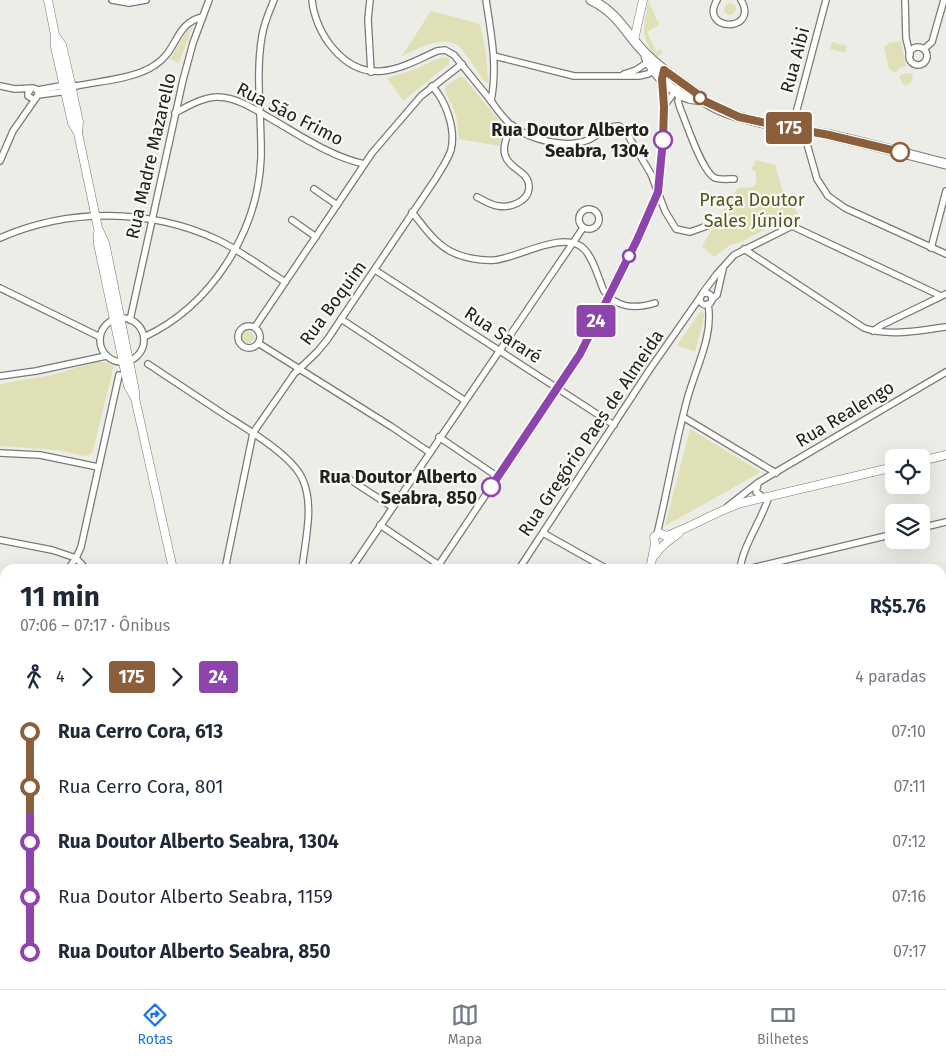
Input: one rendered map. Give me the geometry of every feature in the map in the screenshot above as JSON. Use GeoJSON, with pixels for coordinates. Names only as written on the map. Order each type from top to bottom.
{"type":"FeatureCollection","features":[{"type":"Feature","properties":{"kind":"main road"},"geometry":{"type":"LineString","coordinates":[[591,0],[612,14],[655,65],[693,100],[700,99],[750,120],[803,130],[946,164]]}},
{"type":"Feature","properties":{"kind":"main road"},"geometry":{"type":"LineString","coordinates":[[655,65],[662,79],[680,88]]}},
{"type":"Feature","properties":{"kind":"street"},"geometry":{"type":"LineString","coordinates":[[48,0],[56,35],[55,46],[70,87],[72,123],[78,133],[98,228],[105,243],[126,362],[135,390],[135,398],[172,564]]}},
{"type":"Feature","properties":{"kind":"street"},"geometry":{"type":"LineString","coordinates":[[112,0],[129,3],[146,0]]}},
{"type":"Feature","properties":{"kind":"street","name":"Rua Madre Mazarello"},"geometry":{"type":"LineString","coordinates":[[130,320],[175,113],[193,43],[210,0]]}},
{"type":"Feature","properties":{"kind":"street"},"geometry":{"type":"LineString","coordinates":[[144,337],[175,318],[204,293],[235,250],[251,209],[261,154],[262,36],[274,0]]}},
{"type":"Feature","properties":{"kind":"street"},"geometry":{"type":"LineString","coordinates":[[312,0],[317,23],[327,41],[352,64],[371,72],[392,70],[441,50],[451,52],[512,125],[536,137],[560,143],[584,142],[613,126],[619,126],[626,132],[651,174],[670,221],[680,231],[694,232],[718,222]]}},
{"type":"Feature","properties":{"kind":"street"},"geometry":{"type":"LineString","coordinates":[[370,0],[368,19],[371,72]]}},
{"type":"Feature","properties":{"kind":"street"},"geometry":{"type":"LineString","coordinates":[[486,0],[494,56],[491,101]]}},
{"type":"Feature","properties":{"kind":"street"},"geometry":{"type":"LineString","coordinates":[[634,40],[643,0]]}},
{"type":"Feature","properties":{"kind":"street"},"geometry":{"type":"LineString","coordinates":[[717,0],[714,10],[717,19],[729,25],[738,22],[744,14],[744,5],[741,0]]}},
{"type":"Feature","properties":{"kind":"street","name":"Rua Aibi"},"geometry":{"type":"LineString","coordinates":[[792,128],[826,0]]}},
{"type":"Feature","properties":{"kind":"street"},"geometry":{"type":"LineString","coordinates":[[905,0],[906,38],[912,62],[922,63],[927,57],[924,49]]}},
{"type":"Feature","properties":{"kind":"street"},"geometry":{"type":"LineString","coordinates":[[924,49],[932,42],[944,0]]}},
{"type":"Feature","properties":{"kind":"street"},"geometry":{"type":"LineString","coordinates":[[0,86],[34,95],[136,74],[154,66],[168,55],[185,25],[192,20],[202,17]]}},
{"type":"Feature","properties":{"kind":"street"},"geometry":{"type":"LineString","coordinates":[[906,38],[915,48]]}},
{"type":"Feature","properties":{"kind":"street"},"geometry":{"type":"LineString","coordinates":[[910,55],[915,48],[920,47],[924,49]]}},
{"type":"Feature","properties":{"kind":"street"},"geometry":{"type":"LineString","coordinates":[[494,56],[574,76],[639,76],[648,74],[655,65]]}},
{"type":"Feature","properties":{"kind":"street"},"geometry":{"type":"LineString","coordinates":[[255,327],[364,164],[411,107],[432,86],[462,64]]}},
{"type":"Feature","properties":{"kind":"street"},"geometry":{"type":"LineString","coordinates":[[619,75],[655,65]]}},
{"type":"Feature","properties":{"kind":"street"},"geometry":{"type":"LineString","coordinates":[[439,564],[580,354],[645,224],[658,192],[664,107],[662,79]]}},
{"type":"Feature","properties":{"kind":"street","name":"Rua Boquim"},"geometry":{"type":"LineString","coordinates":[[226,564],[253,434],[299,369],[317,352],[341,319],[436,178],[451,149],[450,121],[438,92],[432,86]]}},
{"type":"Feature","properties":{"kind":"street"},"geometry":{"type":"LineString","coordinates":[[0,161],[13,131],[34,95],[31,88],[15,89]]}},
{"type":"Feature","properties":{"kind":"street"},"geometry":{"type":"LineString","coordinates":[[664,107],[680,88]]}},
{"type":"Feature","properties":{"kind":"street"},"geometry":{"type":"LineString","coordinates":[[680,88],[678,101],[680,108],[705,168],[717,178],[734,179]]}},
{"type":"Feature","properties":{"kind":"street","name":"Rua São Frimo"},"geometry":{"type":"LineString","coordinates":[[175,113],[201,100],[218,97],[234,100],[260,112],[332,153],[364,164]]}},
{"type":"Feature","properties":{"kind":"street"},"geometry":{"type":"LineString","coordinates":[[477,197],[493,205],[503,206],[517,203],[528,192],[529,185],[526,176],[510,164],[505,156],[504,146],[512,125]]}},
{"type":"Feature","properties":{"kind":"street"},"geometry":{"type":"LineString","coordinates":[[803,130],[817,179],[828,196],[845,208],[946,254]]}},
{"type":"Feature","properties":{"kind":"street"},"geometry":{"type":"LineString","coordinates":[[314,189],[337,204]]}},
{"type":"Feature","properties":{"kind":"street"},"geometry":{"type":"LineString","coordinates":[[931,248],[946,191]]}},
{"type":"Feature","properties":{"kind":"street"},"geometry":{"type":"LineString","coordinates":[[412,212],[431,236],[441,244],[457,254],[476,259],[496,260],[550,244],[572,243],[580,245],[588,253],[604,291],[608,296],[621,304],[630,306],[647,306],[655,303]]}},
{"type":"Feature","properties":{"kind":"street"},"geometry":{"type":"LineString","coordinates":[[0,238],[23,229],[72,218],[122,216],[152,219],[206,235],[235,250],[286,282]]}},
{"type":"Feature","properties":{"kind":"street"},"geometry":{"type":"LineString","coordinates":[[292,220],[316,237]]}},
{"type":"Feature","properties":{"kind":"street","name":"Rua Gregório Paes de Almeida"},"geometry":{"type":"LineString","coordinates":[[522,564],[650,369],[701,295],[728,260],[744,249],[792,226],[943,295]]}},
{"type":"Feature","properties":{"kind":"street"},"geometry":{"type":"LineString","coordinates":[[354,564],[464,400],[500,351],[583,228]]}},
{"type":"Feature","properties":{"kind":"street"},"geometry":{"type":"LineString","coordinates":[[744,249],[858,324],[873,331],[893,332],[946,327]]}},
{"type":"Feature","properties":{"kind":"street","name":"Rua Gregório Paes de Almeida"},"geometry":{"type":"LineString","coordinates":[[689,314],[717,295],[723,267]]}},
{"type":"Feature","properties":{"kind":"street","name":"Rua Sararé"},"geometry":{"type":"LineString","coordinates":[[375,270],[614,425]]}},
{"type":"Feature","properties":{"kind":"street"},"geometry":{"type":"LineString","coordinates":[[0,288],[100,340],[106,356],[113,360],[126,362],[140,353],[144,337],[139,327],[130,320],[118,319],[105,326],[100,340],[93,360]]}},
{"type":"Feature","properties":{"kind":"street"},"geometry":{"type":"LineString","coordinates":[[652,564],[661,539],[662,517],[683,417],[707,336],[710,316],[709,293],[701,295]]}},
{"type":"Feature","properties":{"kind":"street"},"geometry":{"type":"LineString","coordinates":[[701,295],[708,302]]}},
{"type":"Feature","properties":{"kind":"street"},"geometry":{"type":"LineString","coordinates":[[873,331],[943,295]]}},
{"type":"Feature","properties":{"kind":"street"},"geometry":{"type":"LineString","coordinates":[[341,319],[464,400]]}},
{"type":"Feature","properties":{"kind":"street"},"geometry":{"type":"LineString","coordinates":[[247,326],[255,327],[259,333],[258,343],[251,348],[243,347],[238,341],[238,333],[247,326]]}},
{"type":"Feature","properties":{"kind":"street"},"geometry":{"type":"LineString","coordinates":[[258,343],[429,452]]}},
{"type":"Feature","properties":{"kind":"street"},"geometry":{"type":"LineString","coordinates":[[0,376],[36,371],[106,356]]}},
{"type":"Feature","properties":{"kind":"street"},"geometry":{"type":"LineString","coordinates":[[148,364],[253,434],[294,466],[302,478],[307,495],[308,514],[303,564]]}},
{"type":"Feature","properties":{"kind":"street","name":"Rua Realengo"},"geometry":{"type":"LineString","coordinates":[[723,509],[759,482],[946,372]]}},
{"type":"Feature","properties":{"kind":"street"},"geometry":{"type":"LineString","coordinates":[[72,564],[81,547],[119,374]]}},
{"type":"Feature","properties":{"kind":"street"},"geometry":{"type":"LineString","coordinates":[[683,417],[776,473]]}},
{"type":"Feature","properties":{"kind":"street"},"geometry":{"type":"LineString","coordinates":[[440,437],[498,477]]}},
{"type":"Feature","properties":{"kind":"street"},"geometry":{"type":"LineString","coordinates":[[0,453],[40,455],[98,467]]}},
{"type":"Feature","properties":{"kind":"street"},"geometry":{"type":"LineString","coordinates":[[930,459],[946,455]]}},
{"type":"Feature","properties":{"kind":"street"},"geometry":{"type":"LineString","coordinates":[[661,539],[723,509],[763,497],[885,469]]}},
{"type":"Feature","properties":{"kind":"street"},"geometry":{"type":"LineString","coordinates":[[346,477],[392,507]]}},
{"type":"Feature","properties":{"kind":"street"},"geometry":{"type":"LineString","coordinates":[[741,564],[744,552],[766,507],[763,497],[756,492],[759,482]]}},
{"type":"Feature","properties":{"kind":"street"},"geometry":{"type":"LineString","coordinates":[[763,497],[766,507]]}},
{"type":"Feature","properties":{"kind":"street"},"geometry":{"type":"LineString","coordinates":[[930,526],[946,522]]}},
{"type":"Feature","properties":{"kind":"street"},"geometry":{"type":"LineString","coordinates":[[380,525],[433,564]]}},
{"type":"Feature","properties":{"kind":"street"},"geometry":{"type":"LineString","coordinates":[[543,533],[594,564]]}},
{"type":"Feature","properties":{"kind":"street"},"geometry":{"type":"LineString","coordinates":[[769,564],[885,536]]}},
{"type":"Feature","properties":{"kind":"street"},"geometry":{"type":"LineString","coordinates":[[0,540],[38,546],[76,558],[81,564]]}},
{"type":"Feature","properties":{"kind":"green space"},"geometry":{"type":"Polygon","coordinates":[[[648,0],[660,24],[647,32],[656,51],[661,49],[663,53],[656,57],[650,49],[644,30],[648,0]]]}},
{"type":"Feature","properties":{"kind":"green space"},"geometry":{"type":"Polygon","coordinates":[[[730,3],[736,9],[730,15],[724,9],[730,3]]]}},
{"type":"Feature","properties":{"kind":"green space"},"geometry":{"type":"Polygon","coordinates":[[[431,11],[480,24],[486,53],[488,83],[485,82],[462,49],[455,44],[448,42],[432,43],[402,56],[431,11]]]}},
{"type":"Feature","properties":{"kind":"green space"},"geometry":{"type":"Polygon","coordinates":[[[191,24],[189,37],[178,64],[170,59],[191,24]]]}},
{"type":"Feature","properties":{"kind":"green space"},"geometry":{"type":"Polygon","coordinates":[[[901,41],[906,66],[899,68],[895,73],[889,69],[884,46],[886,47],[888,43],[901,41]]]}},
{"type":"Feature","properties":{"kind":"green space"},"geometry":{"type":"Polygon","coordinates":[[[832,42],[847,46],[845,53],[830,49],[832,42]]]}},
{"type":"Feature","properties":{"kind":"green space"},"geometry":{"type":"Polygon","coordinates":[[[444,57],[449,58],[449,64],[403,101],[387,78],[416,69],[444,57]]]}},
{"type":"Feature","properties":{"kind":"green space"},"geometry":{"type":"Polygon","coordinates":[[[913,73],[911,83],[904,86],[899,77],[902,74],[913,73]]]}},
{"type":"Feature","properties":{"kind":"green space"},"geometry":{"type":"Polygon","coordinates":[[[461,76],[505,128],[499,146],[459,139],[458,124],[445,86],[461,76]]]}},
{"type":"Feature","properties":{"kind":"green space","name":"Praça Doutor Sales Júnior"},"geometry":{"type":"Polygon","coordinates":[[[756,160],[775,165],[782,189],[798,214],[792,219],[787,218],[741,242],[730,245],[714,257],[702,246],[711,231],[721,226],[720,215],[738,188],[753,187],[756,184],[756,172],[751,169],[756,160]]]}},
{"type":"Feature","properties":{"kind":"green space"},"geometry":{"type":"Polygon","coordinates":[[[701,311],[705,314],[695,352],[677,345],[701,311]]]}},
{"type":"Feature","properties":{"kind":"green space"},"geometry":{"type":"Polygon","coordinates":[[[246,331],[250,331],[254,337],[250,343],[246,343],[242,339],[242,335],[246,331]]]}},
{"type":"Feature","properties":{"kind":"green space"},"geometry":{"type":"Polygon","coordinates":[[[96,362],[105,362],[115,367],[93,451],[90,455],[85,456],[57,450],[0,446],[0,384],[52,375],[96,362]]]}},
{"type":"Feature","properties":{"kind":"green space"},"geometry":{"type":"Polygon","coordinates":[[[690,429],[761,472],[665,526],[690,429]]]}},
{"type":"Feature","properties":{"kind":"bus line","name":"175"},"geometry":{"type":"LineString","coordinates":[[663,140],[664,107],[662,79],[664,70],[696,93],[700,99],[739,117],[829,135],[900,152]]}},
{"type":"Feature","properties":{"kind":"bus line","name":"24"},"geometry":{"type":"LineString","coordinates":[[491,487],[580,354],[637,240],[658,192],[663,140]]}},
{"type":"Feature","properties":{"kind":"place","name":"Rua Doutor Alberto Seabra, 1304"},"geometry":{"type":"Point","coordinates":[663,140]}},
{"type":"Feature","properties":{"kind":"place","name":"Rua Doutor Alberto Seabra, 850"},"geometry":{"type":"Point","coordinates":[491,487]}}]}
